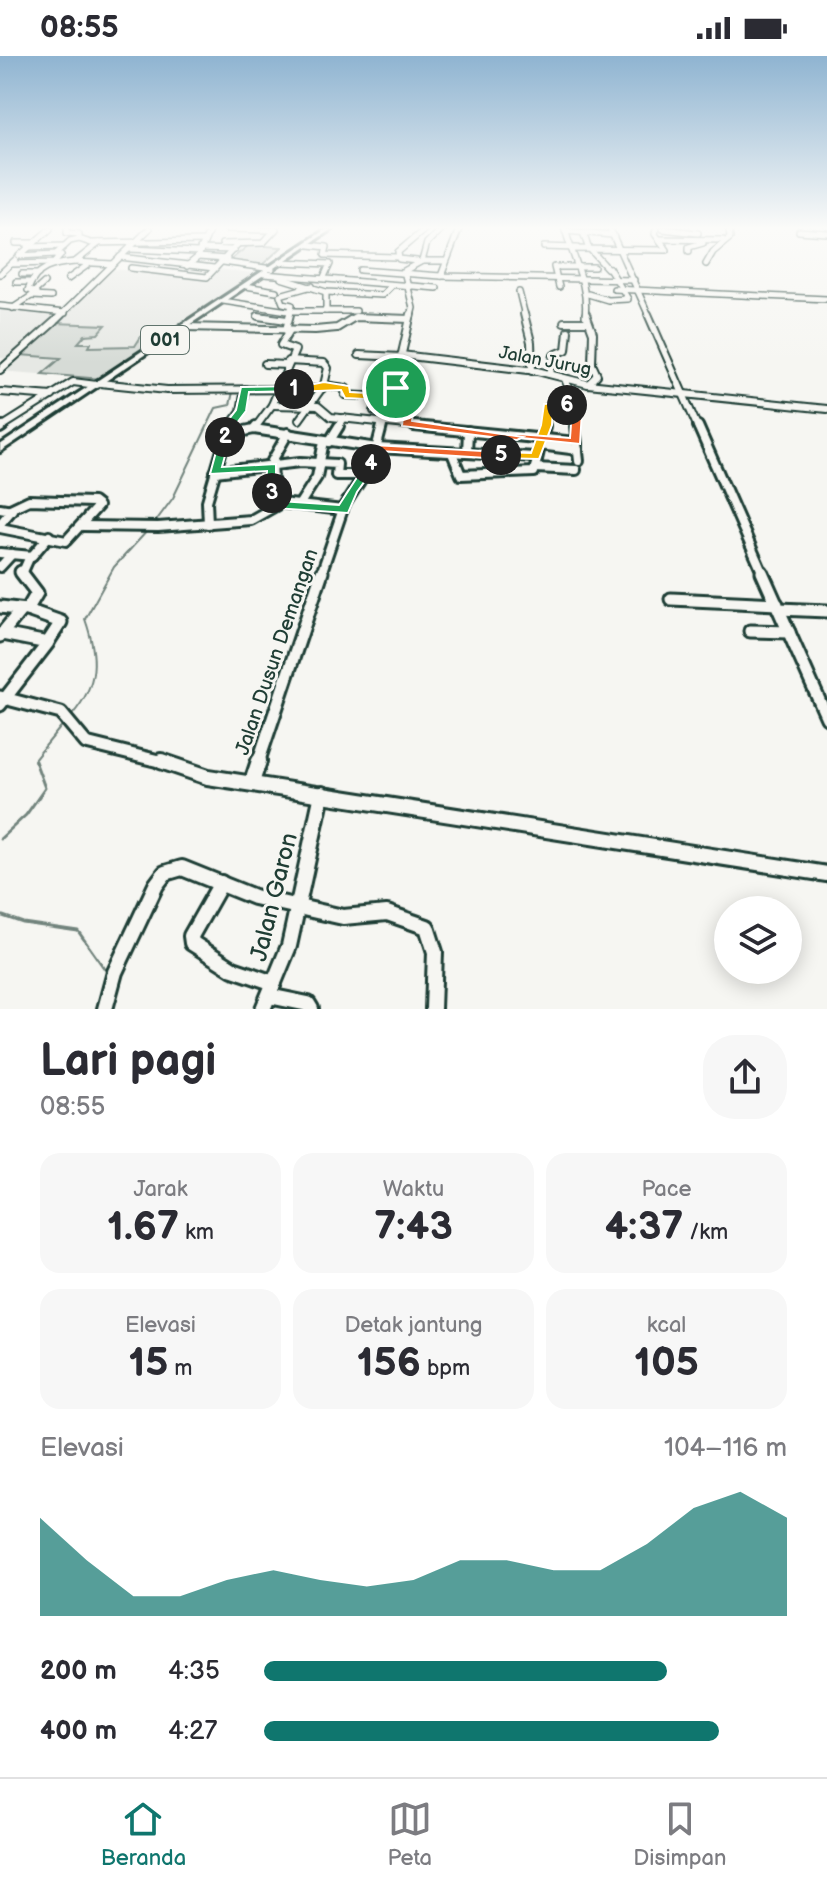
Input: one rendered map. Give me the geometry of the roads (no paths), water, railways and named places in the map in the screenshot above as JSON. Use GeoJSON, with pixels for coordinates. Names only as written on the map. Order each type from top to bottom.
{"type":"FeatureCollection","features":[{"type":"Feature","properties":{"kind":"main road","name":"001"},"geometry":{"type":"LineString","coordinates":[[0,449],[4,442],[185,327],[246,286],[259,273]]}},
{"type":"Feature","properties":{"kind":"street"},"geometry":{"type":"LineString","coordinates":[[68,279],[76,273]]}},
{"type":"Feature","properties":{"kind":"street"},"geometry":{"type":"LineString","coordinates":[[0,370],[65,313],[104,273]]}},
{"type":"Feature","properties":{"kind":"street"},"geometry":{"type":"LineString","coordinates":[[177,273],[207,277],[210,273]]}},
{"type":"Feature","properties":{"kind":"street"},"geometry":{"type":"LineString","coordinates":[[273,273],[326,292],[384,294],[391,286]]}},
{"type":"Feature","properties":{"kind":"street"},"geometry":{"type":"LineString","coordinates":[[350,280],[357,273]]}},
{"type":"Feature","properties":{"kind":"street"},"geometry":{"type":"LineString","coordinates":[[185,327],[337,328],[356,314],[359,294],[368,273]]}},
{"type":"Feature","properties":{"kind":"street"},"geometry":{"type":"LineString","coordinates":[[400,273],[634,280]]}},
{"type":"Feature","properties":{"kind":"street"},"geometry":{"type":"LineString","coordinates":[[556,273],[559,287]]}},
{"type":"Feature","properties":{"kind":"street"},"geometry":{"type":"LineString","coordinates":[[579,273],[588,294],[588,322],[594,341],[592,364],[597,375],[588,384]]}},
{"type":"Feature","properties":{"kind":"street"},"geometry":{"type":"LineString","coordinates":[[612,273],[628,299]]}},
{"type":"Feature","properties":{"kind":"street"},"geometry":{"type":"LineString","coordinates":[[630,273],[827,718]]}},
{"type":"Feature","properties":{"kind":"street"},"geometry":{"type":"LineString","coordinates":[[22,274],[38,274]]}},
{"type":"Feature","properties":{"kind":"street"},"geometry":{"type":"LineString","coordinates":[[32,295],[27,290],[38,274]]}},
{"type":"Feature","properties":{"kind":"street"},"geometry":{"type":"LineString","coordinates":[[0,428],[75,382],[167,390],[346,388],[345,395],[385,397],[394,388],[413,308],[404,275]]}},
{"type":"Feature","properties":{"kind":"street"},"geometry":{"type":"LineString","coordinates":[[278,276],[324,277],[391,286],[437,288]]}},
{"type":"Feature","properties":{"kind":"street"},"geometry":{"type":"LineString","coordinates":[[16,282],[31,282]]}},
{"type":"Feature","properties":{"kind":"street"},"geometry":{"type":"LineString","coordinates":[[13,308],[44,283]]}},
{"type":"Feature","properties":{"kind":"street"},"geometry":{"type":"LineString","coordinates":[[246,286],[276,291]]}},
{"type":"Feature","properties":{"kind":"street"},"geometry":{"type":"LineString","coordinates":[[291,308],[282,303],[281,293],[312,286]]}},
{"type":"Feature","properties":{"kind":"street"},"geometry":{"type":"LineString","coordinates":[[614,289],[827,299]]}},
{"type":"Feature","properties":{"kind":"street"},"geometry":{"type":"LineString","coordinates":[[304,290],[298,304],[291,308],[288,330],[281,345],[303,350],[304,356]]}},
{"type":"Feature","properties":{"kind":"street"},"geometry":{"type":"LineString","coordinates":[[315,330],[324,311],[326,292]]}},
{"type":"Feature","properties":{"kind":"street"},"geometry":{"type":"LineString","coordinates":[[519,292],[531,342],[532,371]]}},
{"type":"Feature","properties":{"kind":"street"},"geometry":{"type":"LineString","coordinates":[[588,294],[608,300],[643,299]]}},
{"type":"Feature","properties":{"kind":"street"},"geometry":{"type":"LineString","coordinates":[[11,297],[51,297]]}},
{"type":"Feature","properties":{"kind":"street"},"geometry":{"type":"LineString","coordinates":[[223,301],[386,318],[410,316]]}},
{"type":"Feature","properties":{"kind":"street"},"geometry":{"type":"LineString","coordinates":[[0,306],[65,313]]}},
{"type":"Feature","properties":{"kind":"street"},"geometry":{"type":"LineString","coordinates":[[258,316],[287,320]]}},
{"type":"Feature","properties":{"kind":"street"},"geometry":{"type":"LineString","coordinates":[[564,322],[588,322]]}},
{"type":"Feature","properties":{"kind":"street"},"geometry":{"type":"LineString","coordinates":[[550,374],[554,355],[566,350],[568,331]]}},
{"type":"Feature","properties":{"kind":"street"},"geometry":{"type":"LineString","coordinates":[[254,429],[272,405],[287,363],[296,349]]}},
{"type":"Feature","properties":{"kind":"street","name":"Jalan Jurug"},"geometry":{"type":"LineString","coordinates":[[359,355],[401,356],[532,371],[588,384],[827,409]]}},
{"type":"Feature","properties":{"kind":"street"},"geometry":{"type":"LineString","coordinates":[[265,364],[327,365],[323,387],[299,420]]}},
{"type":"Feature","properties":{"kind":"street"},"geometry":{"type":"LineString","coordinates":[[535,468],[577,466],[574,426],[577,411],[565,379]]}},
{"type":"Feature","properties":{"kind":"street"},"geometry":{"type":"LineString","coordinates":[[394,388],[411,392],[406,423]]}},
{"type":"Feature","properties":{"kind":"street"},"geometry":{"type":"LineString","coordinates":[[208,524],[206,511],[215,472],[226,435],[241,411],[237,389]]}},
{"type":"Feature","properties":{"kind":"street"},"geometry":{"type":"LineString","coordinates":[[1,392],[52,396]]}},
{"type":"Feature","properties":{"kind":"street"},"geometry":{"type":"LineString","coordinates":[[371,422],[378,397]]}},
{"type":"Feature","properties":{"kind":"street"},"geometry":{"type":"LineString","coordinates":[[452,453],[461,475],[533,473],[548,407],[564,407],[574,401]]}},
{"type":"Feature","properties":{"kind":"street"},"geometry":{"type":"LineString","coordinates":[[272,405],[311,406],[324,408],[331,417],[406,423],[577,446]]}},
{"type":"Feature","properties":{"kind":"street"},"geometry":{"type":"LineString","coordinates":[[374,411],[407,414]]}},
{"type":"Feature","properties":{"kind":"street"},"geometry":{"type":"LineString","coordinates":[[299,505],[317,477],[327,441],[344,418]]}},
{"type":"Feature","properties":{"kind":"street","name":"Jalan Dusun Demangan"},"geometry":{"type":"LineString","coordinates":[[252,782],[343,510],[362,475],[372,464],[383,423]]}},
{"type":"Feature","properties":{"kind":"street"},"geometry":{"type":"LineString","coordinates":[[226,435],[254,429],[377,448],[535,457]]}},
{"type":"Feature","properties":{"kind":"street"},"geometry":{"type":"LineString","coordinates":[[467,453],[468,431]]}},
{"type":"Feature","properties":{"kind":"street"},"geometry":{"type":"LineString","coordinates":[[274,504],[273,458],[288,433]]}},
{"type":"Feature","properties":{"kind":"street"},"geometry":{"type":"LineString","coordinates":[[215,472],[320,463],[337,464],[338,475],[362,475]]}},
{"type":"Feature","properties":{"kind":"street"},"geometry":{"type":"LineString","coordinates":[[29,500],[97,503],[97,509],[68,540],[0,526],[5,508],[29,500]]}},
{"type":"Feature","properties":{"kind":"street"},"geometry":{"type":"LineString","coordinates":[[83,526],[158,527],[257,519],[274,504],[343,510]]}},
{"type":"Feature","properties":{"kind":"street"},"geometry":{"type":"LineString","coordinates":[[1,635],[37,593],[21,572],[30,556],[49,536]]}},
{"type":"Feature","properties":{"kind":"street"},"geometry":{"type":"LineString","coordinates":[[0,553],[30,556]]}},
{"type":"Feature","properties":{"kind":"street"},"geometry":{"type":"LineString","coordinates":[[0,567],[12,554]]}},
{"type":"Feature","properties":{"kind":"street"},"geometry":{"type":"LineString","coordinates":[[671,599],[827,611]]}},
{"type":"Feature","properties":{"kind":"street"},"geometry":{"type":"LineString","coordinates":[[0,607],[24,610],[62,623],[2,700],[65,716],[76,735],[86,743],[145,756],[198,775],[474,821],[827,874]]}},
{"type":"Feature","properties":{"kind":"street"},"geometry":{"type":"LineString","coordinates":[[750,631],[789,632]]}},
{"type":"Feature","properties":{"kind":"street"},"geometry":{"type":"LineString","coordinates":[[1,635],[48,642]]}},
{"type":"Feature","properties":{"kind":"street","name":"Jalan Garon"},"geometry":{"type":"LineString","coordinates":[[269,996],[289,946],[322,794]]}},
{"type":"Feature","properties":{"kind":"street"},"geometry":{"type":"LineString","coordinates":[[105,1009],[112,979],[165,873],[175,868],[190,869],[254,897],[343,917],[387,913],[427,927],[435,952],[433,1009]]}},
{"type":"Feature","properties":{"kind":"street"},"geometry":{"type":"LineString","coordinates":[[221,883],[191,936],[192,943],[269,996],[308,1004],[311,1009]]}},
{"type":"Feature","properties":{"kind":"waterway"},"geometry":{"type":"LineString","coordinates":[[153,525],[173,498],[216,408],[230,405],[233,392]]}},
{"type":"Feature","properties":{"kind":"waterway"},"geometry":{"type":"LineString","coordinates":[[72,715],[87,692],[94,669],[85,619],[114,567],[149,529]]}},
{"type":"Feature","properties":{"kind":"waterway"},"geometry":{"type":"LineString","coordinates":[[35,763],[34,760],[64,723]]}},
{"type":"Feature","properties":{"kind":"waterway"},"geometry":{"type":"LineString","coordinates":[[0,839],[26,815],[45,788],[35,761]]}},
{"type":"Feature","properties":{"kind":"waterway"},"geometry":{"type":"LineString","coordinates":[[0,915],[23,923],[78,931],[109,975]]}}]}
